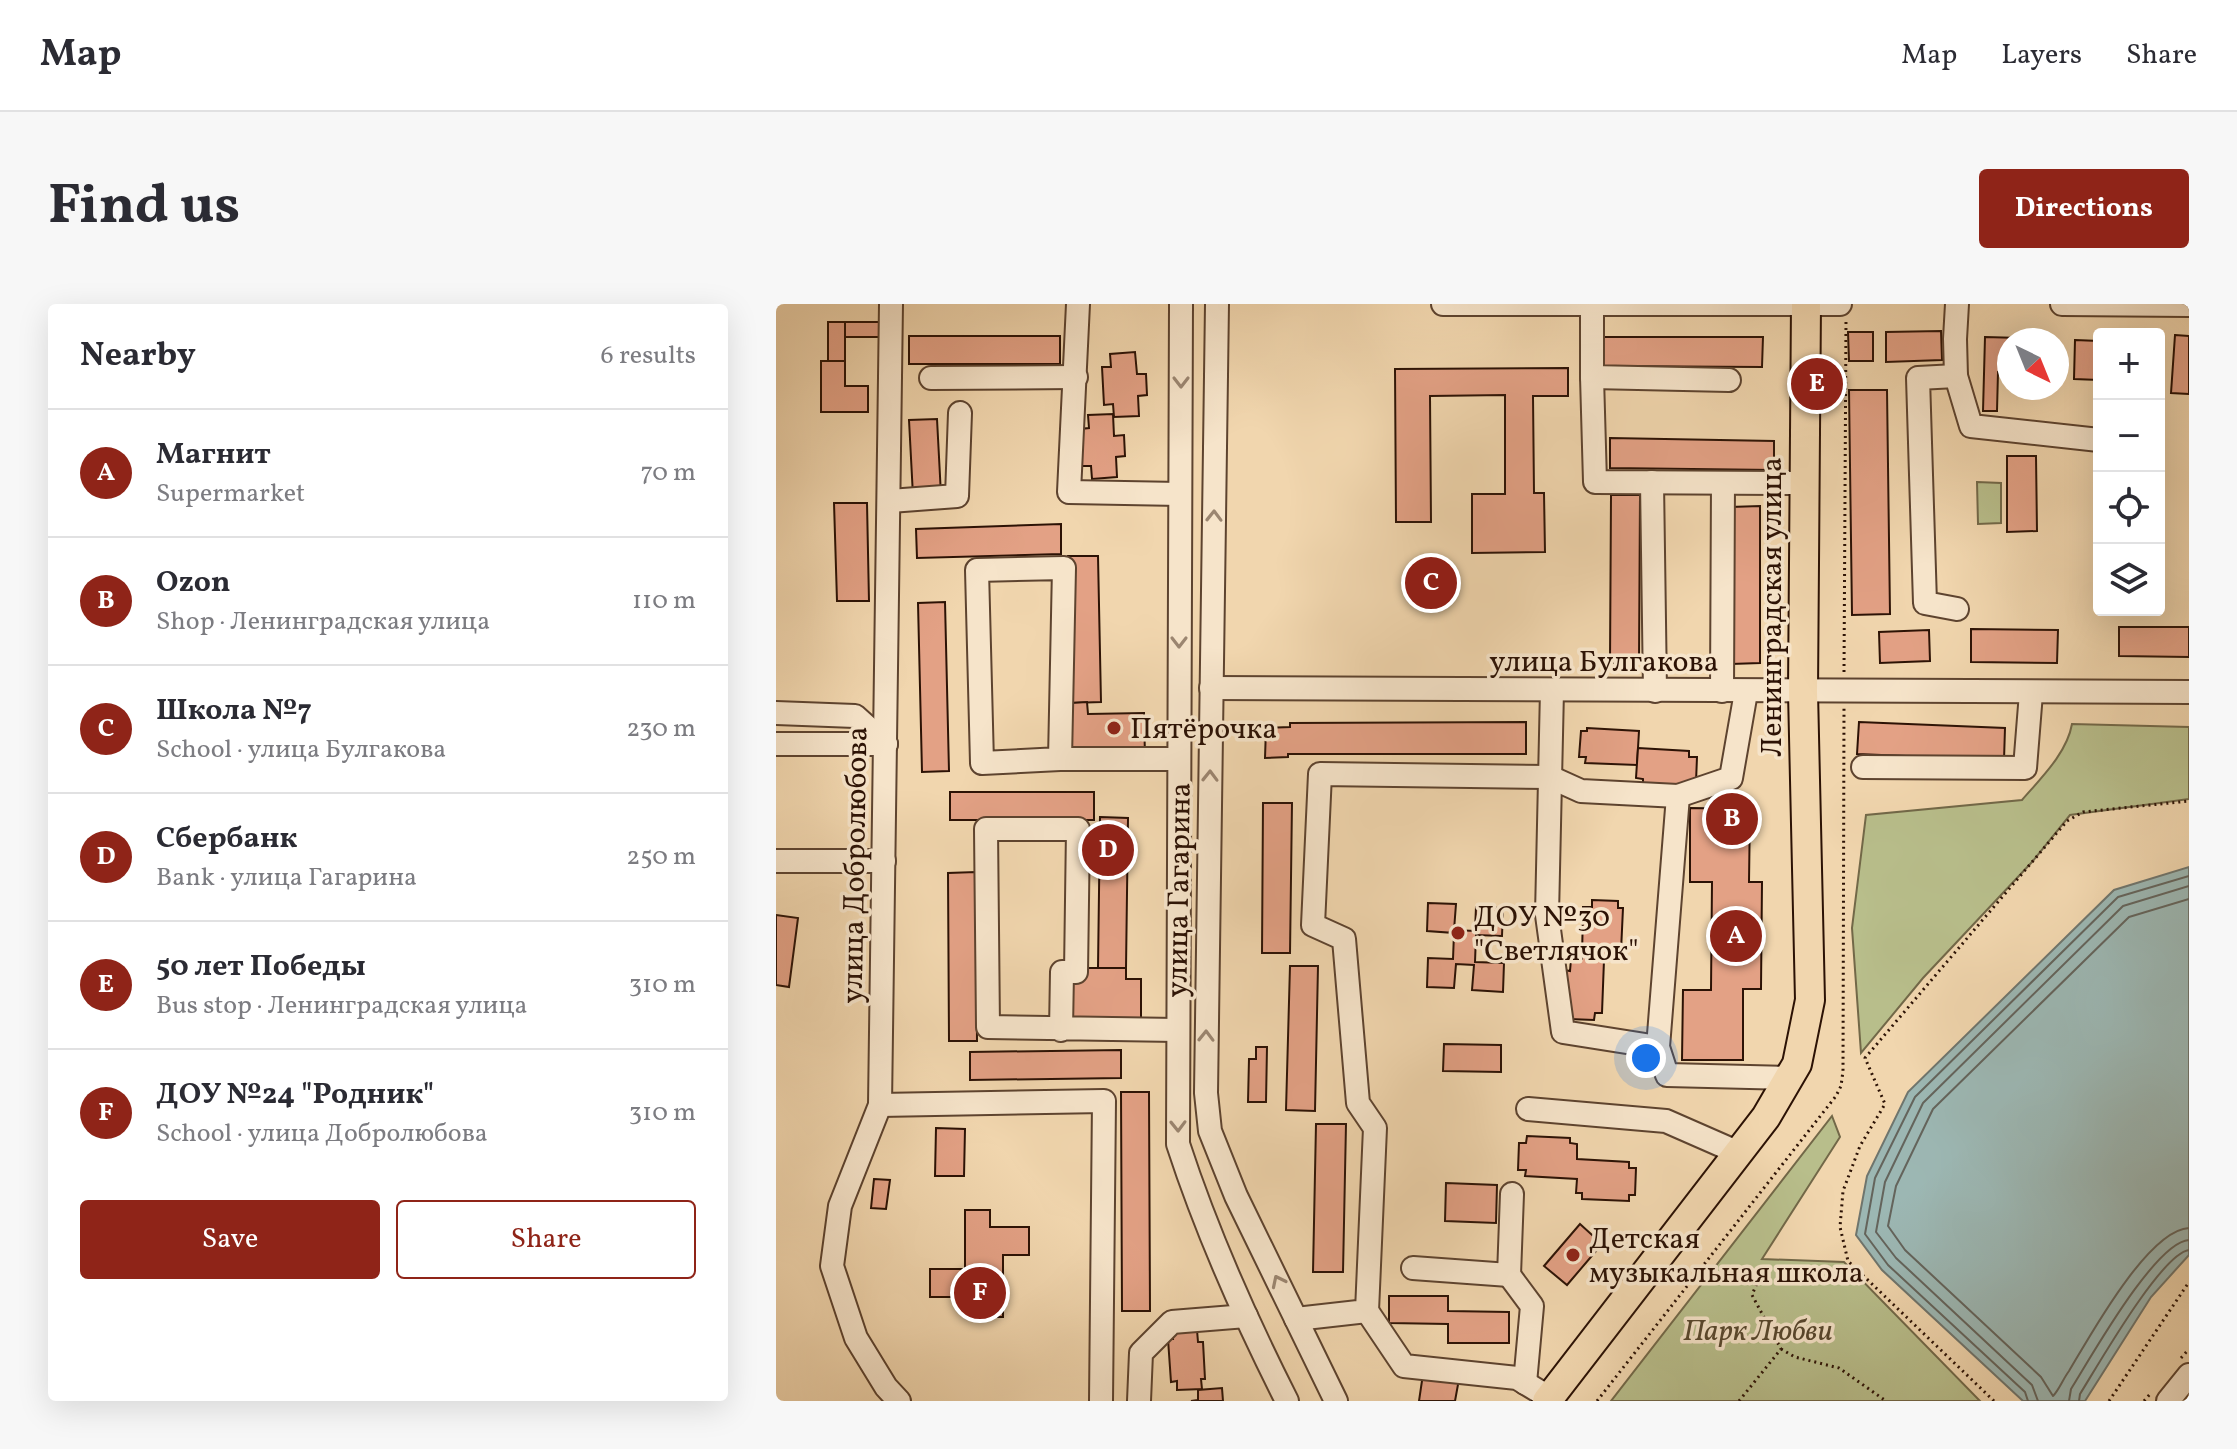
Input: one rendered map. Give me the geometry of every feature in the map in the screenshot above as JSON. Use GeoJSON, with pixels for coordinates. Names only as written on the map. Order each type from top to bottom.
{"type":"FeatureCollection","features":[{"type":"Feature","properties":{"kind":"main road","name":"Ленинградская улица"},"geometry":{"type":"LineString","coordinates":[[1548,1400],[1766,1117],[1797,1064],[1810,1000],[1803,692],[1806,304]]}},
{"type":"Feature","properties":{"kind":"street","name":"улица Добролюбова"},"geometry":{"type":"LineString","coordinates":[[891,304],[880,1105],[840,1206],[832,1266],[856,1338],[886,1387],[899,1401]]}},
{"type":"Feature","properties":{"kind":"street"},"geometry":{"type":"LineString","coordinates":[[1078,304],[1069,492],[1180,494]]}},
{"type":"Feature","properties":{"kind":"street","name":"улица Гагарина"},"geometry":{"type":"LineString","coordinates":[[1181,304],[1178,1144],[1198,1206],[1287,1401]]}},
{"type":"Feature","properties":{"kind":"street","name":"улица Гагарина"},"geometry":{"type":"LineString","coordinates":[[1217,304],[1206,1093],[1210,1131],[1236,1196],[1336,1401]]}},
{"type":"Feature","properties":{"kind":"street"},"geometry":{"type":"LineString","coordinates":[[1443,304],[1840,304]]}},
{"type":"Feature","properties":{"kind":"street"},"geometry":{"type":"LineString","coordinates":[[1957,304],[1956,376],[1971,426],[2093,439]]}},
{"type":"Feature","properties":{"kind":"street"},"geometry":{"type":"LineString","coordinates":[[2062,304],[2189,305]]}},
{"type":"Feature","properties":{"kind":"street"},"geometry":{"type":"LineString","coordinates":[[1592,306],[1595,482],[1804,483]]}},
{"type":"Feature","properties":{"kind":"street"},"geometry":{"type":"LineString","coordinates":[[1956,376],[1918,378],[1925,603],[1957,609]]}},
{"type":"Feature","properties":{"kind":"street"},"geometry":{"type":"LineString","coordinates":[[931,378],[1076,377]]}},
{"type":"Feature","properties":{"kind":"street"},"geometry":{"type":"LineString","coordinates":[[1592,377],[1729,380]]}},
{"type":"Feature","properties":{"kind":"street"},"geometry":{"type":"LineString","coordinates":[[890,501],[957,496],[960,413]]}},
{"type":"Feature","properties":{"kind":"street"},"geometry":{"type":"LineString","coordinates":[[1652,482],[1655,691]]}},
{"type":"Feature","properties":{"kind":"street"},"geometry":{"type":"LineString","coordinates":[[1722,691],[1723,483]]}},
{"type":"Feature","properties":{"kind":"street"},"geometry":{"type":"LineString","coordinates":[[1060,759],[1064,568],[977,570],[982,763],[1060,759],[1179,759]]}},
{"type":"Feature","properties":{"kind":"street","name":"улица Булгакова"},"geometry":{"type":"LineString","coordinates":[[1211,688],[2189,692]]}},
{"type":"Feature","properties":{"kind":"street"},"geometry":{"type":"LineString","coordinates":[[1552,690],[1547,915],[1563,1032],[1658,1047]]}},
{"type":"Feature","properties":{"kind":"street"},"geometry":{"type":"LineString","coordinates":[[1548,1400],[1517,1378],[1404,1366],[1367,1311],[1375,1128],[1358,1103],[1344,939],[1313,925],[1320,774],[1550,777],[1581,791],[1678,796],[1731,778],[1746,692]]}},
{"type":"Feature","properties":{"kind":"street"},"geometry":{"type":"LineString","coordinates":[[1863,767],[2025,768],[2031,693]]}},
{"type":"Feature","properties":{"kind":"street"},"geometry":{"type":"LineString","coordinates":[[776,713],[855,716],[886,744]]}},
{"type":"Feature","properties":{"kind":"street"},"geometry":{"type":"LineString","coordinates":[[776,744],[886,744]]}},
{"type":"Feature","properties":{"kind":"street"},"geometry":{"type":"LineString","coordinates":[[1678,796],[1658,1047],[1667,1075],[1789,1078]]}},
{"type":"Feature","properties":{"kind":"street"},"geometry":{"type":"LineString","coordinates":[[1061,1030],[1062,972],[1076,972],[1078,829],[986,829],[988,1027],[1061,1030],[1177,1030]]}},
{"type":"Feature","properties":{"kind":"street"},"geometry":{"type":"LineString","coordinates":[[776,861],[884,861]]}},
{"type":"Feature","properties":{"kind":"street"},"geometry":{"type":"LineString","coordinates":[[880,1105],[1104,1101],[1101,1401]]}},
{"type":"Feature","properties":{"kind":"street"},"geometry":{"type":"LineString","coordinates":[[1528,1109],[1666,1121],[1739,1153]]}},
{"type":"Feature","properties":{"kind":"street"},"geometry":{"type":"LineString","coordinates":[[1512,1194],[1509,1275],[1532,1306],[1525,1383]]}},
{"type":"Feature","properties":{"kind":"street"},"geometry":{"type":"LineString","coordinates":[[1413,1268],[1509,1275]]}},
{"type":"Feature","properties":{"kind":"street"},"geometry":{"type":"LineString","coordinates":[[1296,1319],[1367,1311]]}},
{"type":"Feature","properties":{"kind":"street"},"geometry":{"type":"LineString","coordinates":[[1139,1401],[1141,1353],[1172,1322],[1246,1316]]}},
{"type":"Feature","properties":{"kind":"street"},"geometry":{"type":"LineString","coordinates":[[2168,1401],[2189,1375]]}},
{"type":"Feature","properties":{"kind":"path"},"geometry":{"type":"LineString","coordinates":[[1994,1401],[1848,1261],[1840,1227],[1843,1191],[1860,1146],[1885,1104],[1865,1058],[2067,821],[2083,812],[2189,801]]}},
{"type":"Feature","properties":{"kind":"path"},"geometry":{"type":"LineString","coordinates":[[1762,1271],[1752,1295],[1781,1349],[1795,1357],[1839,1368],[1886,1401]]}},
{"type":"Feature","properties":{"kind":"path"},"geometry":{"type":"LineString","coordinates":[[2109,1401],[2189,1282]]}},
{"type":"Feature","properties":{"kind":"path"},"geometry":{"type":"LineString","coordinates":[[1739,1401],[1781,1349]]}},
{"type":"Feature","properties":{"kind":"green space"},"geometry":{"type":"Polygon","coordinates":[[[1977,482],[2001,483],[2001,523],[1978,524],[1977,482]]]}},
{"type":"Feature","properties":{"kind":"green space"},"geometry":{"type":"Polygon","coordinates":[[[2072,724],[2189,727],[2189,799],[2070,815],[2032,862],[1923,978],[1861,1053],[1852,928],[1866,815],[2022,800],[2059,755],[2072,724]]]}},
{"type":"Feature","properties":{"kind":"green space","name":"Парк Любви"},"geometry":{"type":"Polygon","coordinates":[[[1832,1116],[1840,1137],[1762,1259],[1844,1262],[1980,1401],[1611,1401],[1832,1116]]]}},
{"type":"Feature","properties":{"kind":"water"},"geometry":{"type":"Polygon","coordinates":[[[2189,867],[2189,1255],[2151,1297],[2085,1401],[2023,1401],[1882,1270],[1856,1235],[1867,1176],[1908,1092],[2114,890],[2189,867]]]}},
{"type":"Feature","properties":{"kind":"building"},"geometry":{"type":"Polygon","coordinates":[[[828,322],[845,322],[845,361],[828,362],[828,322]]]}},
{"type":"Feature","properties":{"kind":"building"},"geometry":{"type":"Polygon","coordinates":[[[845,322],[880,322],[880,337],[845,337],[845,322]]]}},
{"type":"Feature","properties":{"kind":"building"},"geometry":{"type":"Polygon","coordinates":[[[1941,331],[1942,360],[1886,362],[1886,332],[1941,331]]]}},
{"type":"Feature","properties":{"kind":"building"},"geometry":{"type":"Polygon","coordinates":[[[1848,332],[1873,332],[1873,361],[1849,361],[1848,332]]]}},
{"type":"Feature","properties":{"kind":"building"},"geometry":{"type":"Polygon","coordinates":[[[2175,335],[2189,336],[2189,394],[2171,393],[2175,335]]]}},
{"type":"Feature","properties":{"kind":"building"},"geometry":{"type":"Polygon","coordinates":[[[909,336],[1060,336],[1060,364],[909,364],[909,336]]]}},
{"type":"Feature","properties":{"kind":"building"},"geometry":{"type":"Polygon","coordinates":[[[1598,337],[1763,337],[1762,367],[1598,366],[1598,337]]]}},
{"type":"Feature","properties":{"kind":"building"},"geometry":{"type":"Polygon","coordinates":[[[1985,337],[1997,337],[1997,411],[1983,411],[1985,337]]]}},
{"type":"Feature","properties":{"kind":"building"},"geometry":{"type":"Polygon","coordinates":[[[2075,340],[2093,341],[2093,380],[2074,379],[2075,340]]]}},
{"type":"Feature","properties":{"kind":"building"},"geometry":{"type":"Polygon","coordinates":[[[1135,352],[1137,374],[1146,374],[1147,395],[1138,396],[1139,416],[1114,417],[1113,404],[1104,405],[1102,367],[1111,367],[1110,354],[1135,352]]]}},
{"type":"Feature","properties":{"kind":"building"},"geometry":{"type":"Polygon","coordinates":[[[821,361],[845,361],[845,386],[868,386],[868,412],[821,412],[821,361]]]}},
{"type":"Feature","properties":{"kind":"building"},"geometry":{"type":"Polygon","coordinates":[[[1568,368],[1568,396],[1533,396],[1534,493],[1544,493],[1545,552],[1472,553],[1472,494],[1505,494],[1505,395],[1430,396],[1431,522],[1396,522],[1395,369],[1568,368]]]}},
{"type":"Feature","properties":{"kind":"building"},"geometry":{"type":"Polygon","coordinates":[[[1849,390],[1887,390],[1890,614],[1852,615],[1849,390]]]}},
{"type":"Feature","properties":{"kind":"building"},"geometry":{"type":"Polygon","coordinates":[[[1113,414],[1114,436],[1124,435],[1125,456],[1116,457],[1117,477],[1092,479],[1091,466],[1082,466],[1080,429],[1089,428],[1088,415],[1113,414]]]}},
{"type":"Feature","properties":{"kind":"building"},"geometry":{"type":"Polygon","coordinates":[[[937,419],[941,495],[913,496],[909,420],[937,419]]]}},
{"type":"Feature","properties":{"kind":"building"},"geometry":{"type":"Polygon","coordinates":[[[1610,438],[1774,441],[1774,470],[1610,468],[1610,438]]]}},
{"type":"Feature","properties":{"kind":"building"},"geometry":{"type":"Polygon","coordinates":[[[2007,456],[2036,456],[2037,531],[2007,532],[2007,456]]]}},
{"type":"Feature","properties":{"kind":"building"},"geometry":{"type":"Polygon","coordinates":[[[1611,495],[1640,495],[1639,663],[1610,663],[1611,495]]]}},
{"type":"Feature","properties":{"kind":"building"},"geometry":{"type":"Polygon","coordinates":[[[834,503],[867,503],[869,601],[837,601],[834,503]]]}},
{"type":"Feature","properties":{"kind":"building"},"geometry":{"type":"Polygon","coordinates":[[[1760,506],[1760,663],[1731,664],[1730,507],[1760,506]]]}},
{"type":"Feature","properties":{"kind":"building"},"geometry":{"type":"Polygon","coordinates":[[[1061,524],[1061,554],[917,558],[916,529],[1061,524]]]}},
{"type":"Feature","properties":{"kind":"building"},"geometry":{"type":"Polygon","coordinates":[[[1068,556],[1098,556],[1101,702],[1071,703],[1068,556]]]}},
{"type":"Feature","properties":{"kind":"building"},"geometry":{"type":"Polygon","coordinates":[[[945,602],[949,771],[922,772],[918,603],[945,602]]]}},
{"type":"Feature","properties":{"kind":"building"},"geometry":{"type":"Polygon","coordinates":[[[2119,627],[2189,627],[2189,657],[2119,656],[2119,627]]]}},
{"type":"Feature","properties":{"kind":"building"},"geometry":{"type":"Polygon","coordinates":[[[1971,629],[2058,630],[2057,663],[1971,662],[1971,629]]]}},
{"type":"Feature","properties":{"kind":"building"},"geometry":{"type":"Polygon","coordinates":[[[1929,630],[1930,661],[1880,663],[1879,632],[1929,630]]]}},
{"type":"Feature","properties":{"kind":"building"},"geometry":{"type":"Polygon","coordinates":[[[1087,702],[1088,714],[1144,713],[1145,757],[1060,759],[1059,740],[1072,739],[1071,703],[1087,702]]]}},
{"type":"Feature","properties":{"kind":"building"},"geometry":{"type":"Polygon","coordinates":[[[1526,722],[1526,754],[1288,754],[1288,757],[1265,758],[1266,728],[1290,727],[1290,723],[1526,722]]]}},
{"type":"Feature","properties":{"kind":"building"},"geometry":{"type":"Polygon","coordinates":[[[1859,722],[2005,728],[2004,760],[1857,754],[1859,722]]]}},
{"type":"Feature","properties":{"kind":"building"},"geometry":{"type":"Polygon","coordinates":[[[1587,728],[1639,731],[1637,765],[1585,763],[1586,757],[1579,757],[1581,731],[1587,731],[1587,728]]]}},
{"type":"Feature","properties":{"kind":"building"},"geometry":{"type":"Polygon","coordinates":[[[1638,748],[1689,751],[1689,757],[1697,757],[1696,782],[1689,788],[1643,786],[1643,779],[1636,778],[1638,748]]]}},
{"type":"Feature","properties":{"kind":"building"},"geometry":{"type":"Polygon","coordinates":[[[950,792],[1094,792],[1094,820],[950,820],[950,792]]]}},
{"type":"Feature","properties":{"kind":"building"},"geometry":{"type":"Polygon","coordinates":[[[1263,803],[1292,803],[1290,953],[1262,953],[1263,803]]]}},
{"type":"Feature","properties":{"kind":"building"},"geometry":{"type":"Polygon","coordinates":[[[1690,808],[1750,809],[1749,882],[1762,882],[1761,989],[1743,989],[1743,1060],[1682,1060],[1683,990],[1711,990],[1712,882],[1690,882],[1690,808]]]}},
{"type":"Feature","properties":{"kind":"building"},"geometry":{"type":"Polygon","coordinates":[[[1100,817],[1128,818],[1126,968],[1098,968],[1100,817]]]}},
{"type":"Feature","properties":{"kind":"building"},"geometry":{"type":"Polygon","coordinates":[[[976,872],[977,1041],[949,1041],[948,873],[976,872]]]}},
{"type":"Feature","properties":{"kind":"building"},"geometry":{"type":"Polygon","coordinates":[[[1592,900],[1618,901],[1618,908],[1623,908],[1621,951],[1615,951],[1615,961],[1604,960],[1602,1013],[1595,1013],[1594,1020],[1569,1019],[1564,970],[1570,971],[1571,959],[1582,959],[1583,907],[1592,907],[1592,900]]]}},
{"type":"Feature","properties":{"kind":"building"},"geometry":{"type":"Polygon","coordinates":[[[1428,903],[1456,904],[1454,930],[1475,931],[1476,907],[1503,908],[1502,936],[1476,935],[1475,962],[1504,963],[1503,992],[1472,990],[1474,965],[1456,964],[1454,988],[1427,987],[1428,958],[1453,959],[1454,933],[1427,931],[1428,903]]]}},
{"type":"Feature","properties":{"kind":"building"},"geometry":{"type":"Polygon","coordinates":[[[776,915],[798,918],[789,987],[776,985],[776,915]]]}},
{"type":"Feature","properties":{"kind":"building"},"geometry":{"type":"Polygon","coordinates":[[[1290,966],[1318,966],[1315,1111],[1286,1110],[1290,966]]]}},
{"type":"Feature","properties":{"kind":"building"},"geometry":{"type":"Polygon","coordinates":[[[1086,968],[1126,968],[1126,979],[1141,979],[1141,1024],[1071,1023],[1071,978],[1086,968]]]}},
{"type":"Feature","properties":{"kind":"building"},"geometry":{"type":"Polygon","coordinates":[[[1444,1044],[1501,1045],[1501,1072],[1443,1071],[1444,1044]]]}},
{"type":"Feature","properties":{"kind":"building"},"geometry":{"type":"Polygon","coordinates":[[[1256,1047],[1267,1047],[1266,1102],[1248,1102],[1249,1059],[1256,1059],[1256,1047]]]}},
{"type":"Feature","properties":{"kind":"building"},"geometry":{"type":"Polygon","coordinates":[[[1121,1050],[1121,1078],[970,1080],[970,1052],[1121,1050]]]}},
{"type":"Feature","properties":{"kind":"building"},"geometry":{"type":"Polygon","coordinates":[[[1121,1092],[1149,1092],[1150,1311],[1122,1311],[1121,1092]]]}},
{"type":"Feature","properties":{"kind":"building"},"geometry":{"type":"Polygon","coordinates":[[[1316,1124],[1346,1124],[1343,1272],[1313,1272],[1316,1124]]]}},
{"type":"Feature","properties":{"kind":"building"},"geometry":{"type":"Polygon","coordinates":[[[936,1128],[965,1129],[964,1176],[935,1176],[936,1128]]]}},
{"type":"Feature","properties":{"kind":"building"},"geometry":{"type":"Polygon","coordinates":[[[1527,1136],[1570,1138],[1570,1143],[1577,1144],[1577,1159],[1629,1162],[1629,1168],[1636,1168],[1635,1195],[1629,1195],[1629,1201],[1582,1199],[1582,1193],[1576,1193],[1577,1179],[1525,1176],[1526,1170],[1518,1170],[1519,1143],[1526,1143],[1527,1136]]]}},
{"type":"Feature","properties":{"kind":"building"},"geometry":{"type":"Polygon","coordinates":[[[874,1179],[890,1180],[886,1209],[871,1208],[874,1179]]]}},
{"type":"Feature","properties":{"kind":"building"},"geometry":{"type":"Polygon","coordinates":[[[1446,1183],[1497,1185],[1496,1223],[1445,1221],[1446,1183]]]}},
{"type":"Feature","properties":{"kind":"building"},"geometry":{"type":"Polygon","coordinates":[[[965,1210],[990,1210],[990,1227],[1029,1227],[1029,1255],[1003,1255],[1003,1317],[973,1317],[973,1297],[930,1297],[930,1269],[965,1269],[965,1210]]]}},
{"type":"Feature","properties":{"kind":"building","name":"Детская музыкальная школа"},"geometry":{"type":"Polygon","coordinates":[[[1580,1224],[1602,1244],[1567,1285],[1544,1266],[1580,1224]]]}},
{"type":"Feature","properties":{"kind":"building"},"geometry":{"type":"Polygon","coordinates":[[[1389,1296],[1448,1296],[1448,1311],[1509,1312],[1509,1343],[1448,1343],[1448,1324],[1389,1323],[1389,1296]]]}},
{"type":"Feature","properties":{"kind":"building"},"geometry":{"type":"Polygon","coordinates":[[[1197,1330],[1198,1342],[1203,1342],[1205,1379],[1201,1379],[1202,1389],[1177,1390],[1177,1381],[1171,1382],[1168,1339],[1173,1339],[1172,1331],[1197,1330]]]}},
{"type":"Feature","properties":{"kind":"building"},"geometry":{"type":"Polygon","coordinates":[[[1423,1374],[1459,1379],[1455,1401],[1419,1401],[1423,1374]]]}},
{"type":"Feature","properties":{"kind":"building"},"geometry":{"type":"Polygon","coordinates":[[[1222,1388],[1223,1401],[1191,1401],[1198,1400],[1198,1390],[1222,1388]]]}},
{"type":"Feature","properties":{"kind":"place","name":"50 лет Победы"},"geometry":{"type":"Point","coordinates":[1817,384]}},
{"type":"Feature","properties":{"kind":"place","name":"Школа №7"},"geometry":{"type":"Point","coordinates":[1431,583]}},
{"type":"Feature","properties":{"kind":"place","name":"Пятёрочка"},"geometry":{"type":"Point","coordinates":[1114,728]}},
{"type":"Feature","properties":{"kind":"place","name":"Ozon"},"geometry":{"type":"Point","coordinates":[1732,819]}},
{"type":"Feature","properties":{"kind":"place","name":"Сбербанк"},"geometry":{"type":"Point","coordinates":[1108,850]}},
{"type":"Feature","properties":{"kind":"place","name":"ДОУ №30 \"Светлячок\""},"geometry":{"type":"Point","coordinates":[1458,933]}},
{"type":"Feature","properties":{"kind":"place","name":"Магнит"},"geometry":{"type":"Point","coordinates":[1736,936]}},
{"type":"Feature","properties":{"kind":"place","name":"Детская музыкальная школа"},"geometry":{"type":"Point","coordinates":[1573,1255]}},
{"type":"Feature","properties":{"kind":"place","name":"ДОУ №24 \"Родник\""},"geometry":{"type":"Point","coordinates":[980,1293]}}]}
